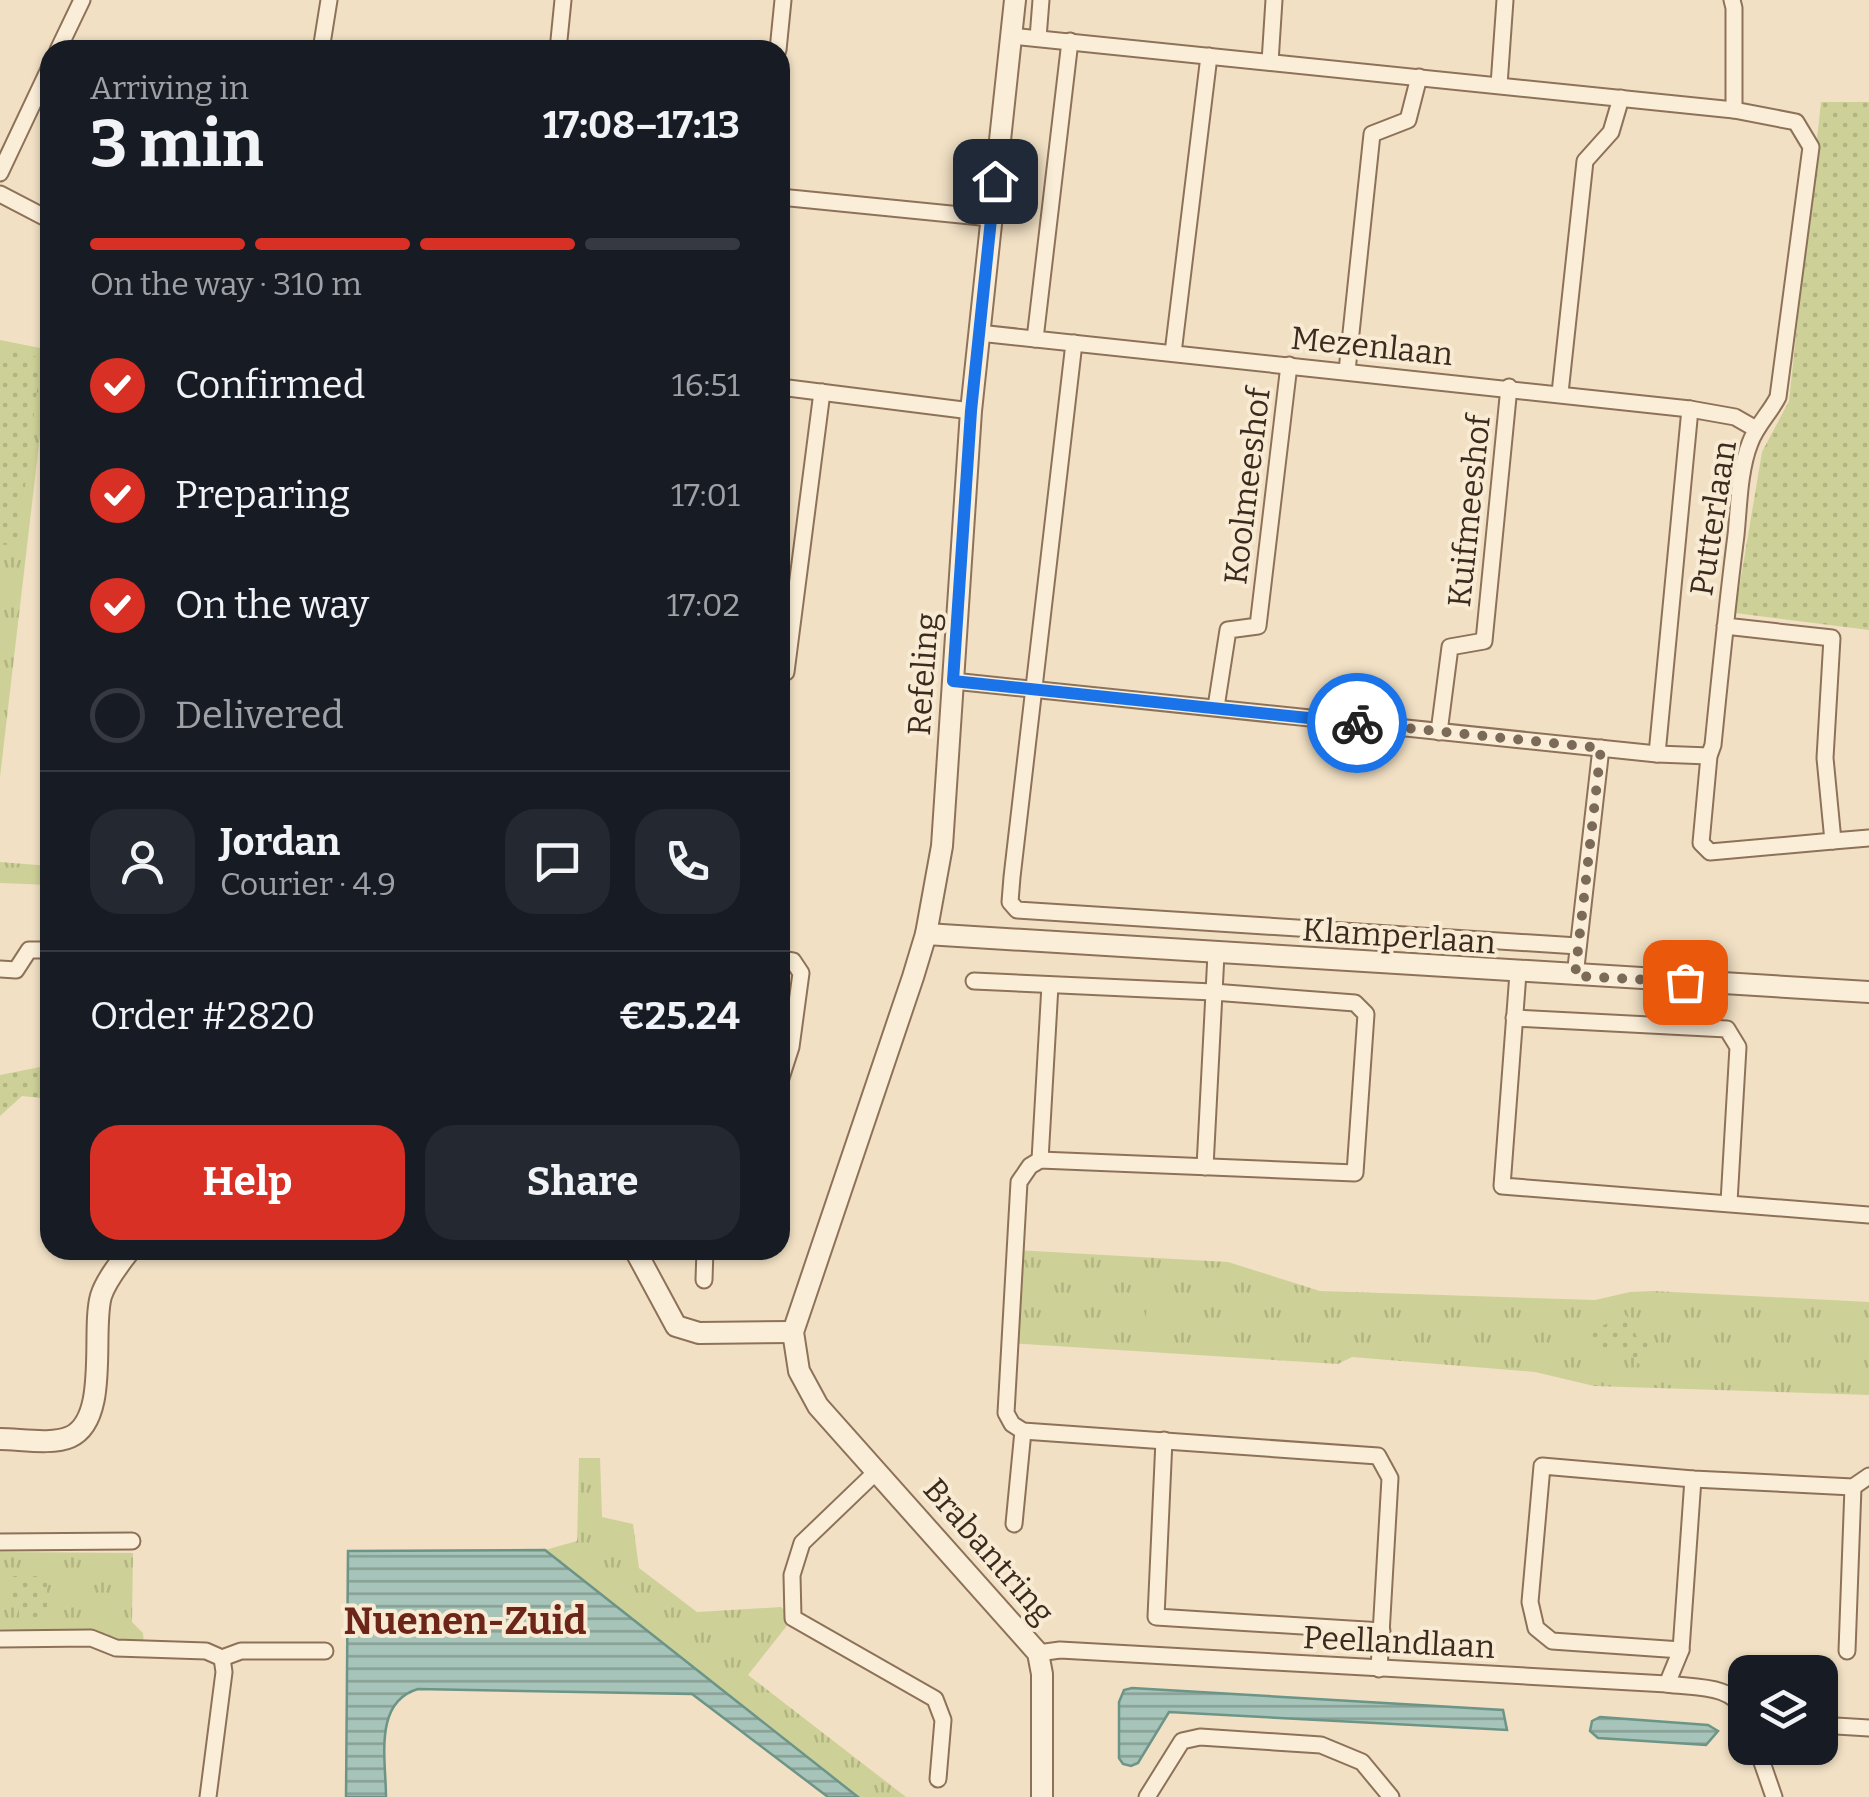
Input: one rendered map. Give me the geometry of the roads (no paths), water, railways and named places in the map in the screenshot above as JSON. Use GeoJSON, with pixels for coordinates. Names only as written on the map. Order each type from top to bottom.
{"type":"FeatureCollection","features":[{"type":"Feature","properties":{"kind":"street"},"geometry":{"type":"LineString","coordinates":[[63,40],[82,0]]}},
{"type":"Feature","properties":{"kind":"street"},"geometry":{"type":"LineString","coordinates":[[323,40],[329,0]]}},
{"type":"Feature","properties":{"kind":"street"},"geometry":{"type":"LineString","coordinates":[[559,40],[563,0]]}},
{"type":"Feature","properties":{"kind":"street"},"geometry":{"type":"LineString","coordinates":[[779,40],[783,0]]}},
{"type":"Feature","properties":{"kind":"street","name":"Refeling"},"geometry":{"type":"LineString","coordinates":[[793,1332],[926,934],[942,846],[971,411],[1015,0]]}},
{"type":"Feature","properties":{"kind":"street"},"geometry":{"type":"LineString","coordinates":[[1038,38],[1042,0]]}},
{"type":"Feature","properties":{"kind":"street"},"geometry":{"type":"LineString","coordinates":[[1270,62],[1274,0]]}},
{"type":"Feature","properties":{"kind":"street"},"geometry":{"type":"LineString","coordinates":[[1499,85],[1505,0]]}},
{"type":"Feature","properties":{"kind":"street"},"geometry":{"type":"LineString","coordinates":[[1011,36],[1734,110],[1732,0]]}},
{"type":"Feature","properties":{"kind":"street"},"geometry":{"type":"LineString","coordinates":[[1036,339],[1070,42]]}},
{"type":"Feature","properties":{"kind":"street"},"geometry":{"type":"LineString","coordinates":[[1173,353],[1209,56]]}},
{"type":"Feature","properties":{"kind":"street"},"geometry":{"type":"LineString","coordinates":[[1347,371],[1372,134],[1408,120],[1419,77]]}},
{"type":"Feature","properties":{"kind":"street"},"geometry":{"type":"LineString","coordinates":[[0,174],[40,88]]}},
{"type":"Feature","properties":{"kind":"street"},"geometry":{"type":"LineString","coordinates":[[1560,394],[1585,161],[1611,132],[1620,98]]}},
{"type":"Feature","properties":{"kind":"street","name":"Putterlaan"},"geometry":{"type":"LineString","coordinates":[[1734,110],[1796,122],[1812,147],[1778,397],[1756,429],[1744,472],[1701,843],[1710,852],[1832,842]]}},
{"type":"Feature","properties":{"kind":"street"},"geometry":{"type":"LineString","coordinates":[[0,194],[40,215]]}},
{"type":"Feature","properties":{"kind":"street"},"geometry":{"type":"LineString","coordinates":[[790,198],[990,218]]}},
{"type":"Feature","properties":{"kind":"street","name":"Mezenlaan"},"geometry":{"type":"LineString","coordinates":[[979,333],[1690,409],[1735,417],[1756,429]]}},
{"type":"Feature","properties":{"kind":"street"},"geometry":{"type":"LineString","coordinates":[[1032,689],[1074,343]]}},
{"type":"Feature","properties":{"kind":"street","name":"Koolmeeshof"},"geometry":{"type":"LineString","coordinates":[[1216,707],[1228,630],[1258,626],[1289,365]]}},
{"type":"Feature","properties":{"kind":"street","name":"Kuifmeeshof"},"geometry":{"type":"LineString","coordinates":[[1439,732],[1450,647],[1484,642],[1509,387]]}},
{"type":"Feature","properties":{"kind":"street"},"geometry":{"type":"LineString","coordinates":[[790,388],[971,411]]}},
{"type":"Feature","properties":{"kind":"street"},"geometry":{"type":"LineString","coordinates":[[790,622],[822,392]]}},
{"type":"Feature","properties":{"kind":"street","name":"Putterlaan"},"geometry":{"type":"LineString","coordinates":[[1657,754],[1690,409]]}},
{"type":"Feature","properties":{"kind":"street"},"geometry":{"type":"LineString","coordinates":[[1724,626],[1832,638],[1825,758],[1832,842],[1869,838]]}},
{"type":"Feature","properties":{"kind":"street"},"geometry":{"type":"LineString","coordinates":[[953,681],[1657,754],[1709,756]]}},
{"type":"Feature","properties":{"kind":"street","name":"Klamperlaan"},"geometry":{"type":"LineString","coordinates":[[1032,689],[1010,902],[1017,910],[1578,946]]}},
{"type":"Feature","properties":{"kind":"street"},"geometry":{"type":"LineString","coordinates":[[1575,976],[1601,748]]}},
{"type":"Feature","properties":{"kind":"street","name":"Klamperlaan"},"geometry":{"type":"LineString","coordinates":[[926,934],[1869,992]]}},
{"type":"Feature","properties":{"kind":"street"},"geometry":{"type":"LineString","coordinates":[[0,970],[16,970],[29,950],[40,950]]}},
{"type":"Feature","properties":{"kind":"street"},"geometry":{"type":"LineString","coordinates":[[1204,1167],[1216,954]]}},
{"type":"Feature","properties":{"kind":"street"},"geometry":{"type":"LineString","coordinates":[[790,960],[801,973],[790,1051]]}},
{"type":"Feature","properties":{"kind":"street"},"geometry":{"type":"LineString","coordinates":[[1518,973],[1502,1186],[1869,1215]]}},
{"type":"Feature","properties":{"kind":"street"},"geometry":{"type":"LineString","coordinates":[[974,981],[1355,1003],[1366,1014],[1356,1173],[1040,1160],[1030,1166],[1019,1182],[1006,1413],[1012,1424],[1023,1431],[1378,1456],[1390,1478],[1380,1669]]}},
{"type":"Feature","properties":{"kind":"street"},"geometry":{"type":"LineString","coordinates":[[1040,1160],[1050,985]]}},
{"type":"Feature","properties":{"kind":"street"},"geometry":{"type":"LineString","coordinates":[[1514,1018],[1727,1028],[1738,1047],[1729,1202]]}},
{"type":"Feature","properties":{"kind":"street"},"geometry":{"type":"LineString","coordinates":[[0,1438],[65,1440],[85,1425],[94,1397],[101,1296],[122,1260]]}},
{"type":"Feature","properties":{"kind":"street"},"geometry":{"type":"LineString","coordinates":[[640,1260],[676,1326],[700,1333],[793,1332]]}},
{"type":"Feature","properties":{"kind":"street"},"geometry":{"type":"LineString","coordinates":[[704,1280],[705,1260]]}},
{"type":"Feature","properties":{"kind":"street","name":"Brabantring"},"geometry":{"type":"LineString","coordinates":[[793,1332],[799,1371],[818,1406],[1038,1653],[1042,1674],[1042,1797]]}},
{"type":"Feature","properties":{"kind":"street"},"geometry":{"type":"LineString","coordinates":[[1014,1524],[1023,1431]]}},
{"type":"Feature","properties":{"kind":"street"},"geometry":{"type":"LineString","coordinates":[[1164,1440],[1156,1617],[1382,1631]]}},
{"type":"Feature","properties":{"kind":"street"},"geometry":{"type":"LineString","coordinates":[[1681,1650],[1552,1641],[1536,1628],[1530,1602],[1542,1466],[1854,1487],[1869,1476]]}},
{"type":"Feature","properties":{"kind":"street","name":"Brabantring"},"geometry":{"type":"LineString","coordinates":[[878,1470],[802,1543],[792,1575],[794,1618],[935,1700],[943,1720],[938,1779]]}},
{"type":"Feature","properties":{"kind":"street"},"geometry":{"type":"LineString","coordinates":[[1667,1684],[1681,1650],[1693,1479]]}},
{"type":"Feature","properties":{"kind":"street"},"geometry":{"type":"LineString","coordinates":[[1847,1651],[1854,1487]]}},
{"type":"Feature","properties":{"kind":"street"},"geometry":{"type":"LineString","coordinates":[[0,1542],[132,1541]]}},
{"type":"Feature","properties":{"kind":"street"},"geometry":{"type":"LineString","coordinates":[[0,1638],[91,1638],[116,1648],[206,1651],[222,1658],[241,1651],[325,1651]]}},
{"type":"Feature","properties":{"kind":"street","name":"Peellandlaan"},"geometry":{"type":"LineString","coordinates":[[1038,1653],[1060,1650],[1667,1684],[1728,1693]]}},
{"type":"Feature","properties":{"kind":"street"},"geometry":{"type":"LineString","coordinates":[[208,1797],[224,1672],[222,1658]]}},
{"type":"Feature","properties":{"kind":"street"},"geometry":{"type":"LineString","coordinates":[[1838,1726],[1869,1728]]}},
{"type":"Feature","properties":{"kind":"street"},"geometry":{"type":"LineString","coordinates":[[1147,1797],[1182,1742],[1200,1736],[1320,1745],[1362,1762],[1391,1797]]}},
{"type":"Feature","properties":{"kind":"street"},"geometry":{"type":"LineString","coordinates":[[1763,1765],[1774,1797]]}},
{"type":"Feature","properties":{"kind":"water"},"geometry":{"type":"Polygon","coordinates":[[[545,1550],[858,1797],[828,1797],[692,1694],[418,1689],[394,1706],[388,1719],[384,1750],[386,1797],[346,1797],[348,1551],[545,1550]]]}},
{"type":"Feature","properties":{"kind":"water"},"geometry":{"type":"Polygon","coordinates":[[[1124,1690],[1503,1710],[1507,1730],[1169,1712],[1138,1763],[1131,1766],[1119,1758],[1119,1702],[1124,1690]]]}},
{"type":"Feature","properties":{"kind":"water"},"geometry":{"type":"Polygon","coordinates":[[[1600,1717],[1708,1725],[1718,1731],[1706,1745],[1598,1738],[1590,1731],[1592,1721],[1600,1717]]]}},
{"type":"Feature","properties":{"kind":"district","name":"Nuenen-Zuid"},"geometry":{"type":"Point","coordinates":[465,1621]}}]}
